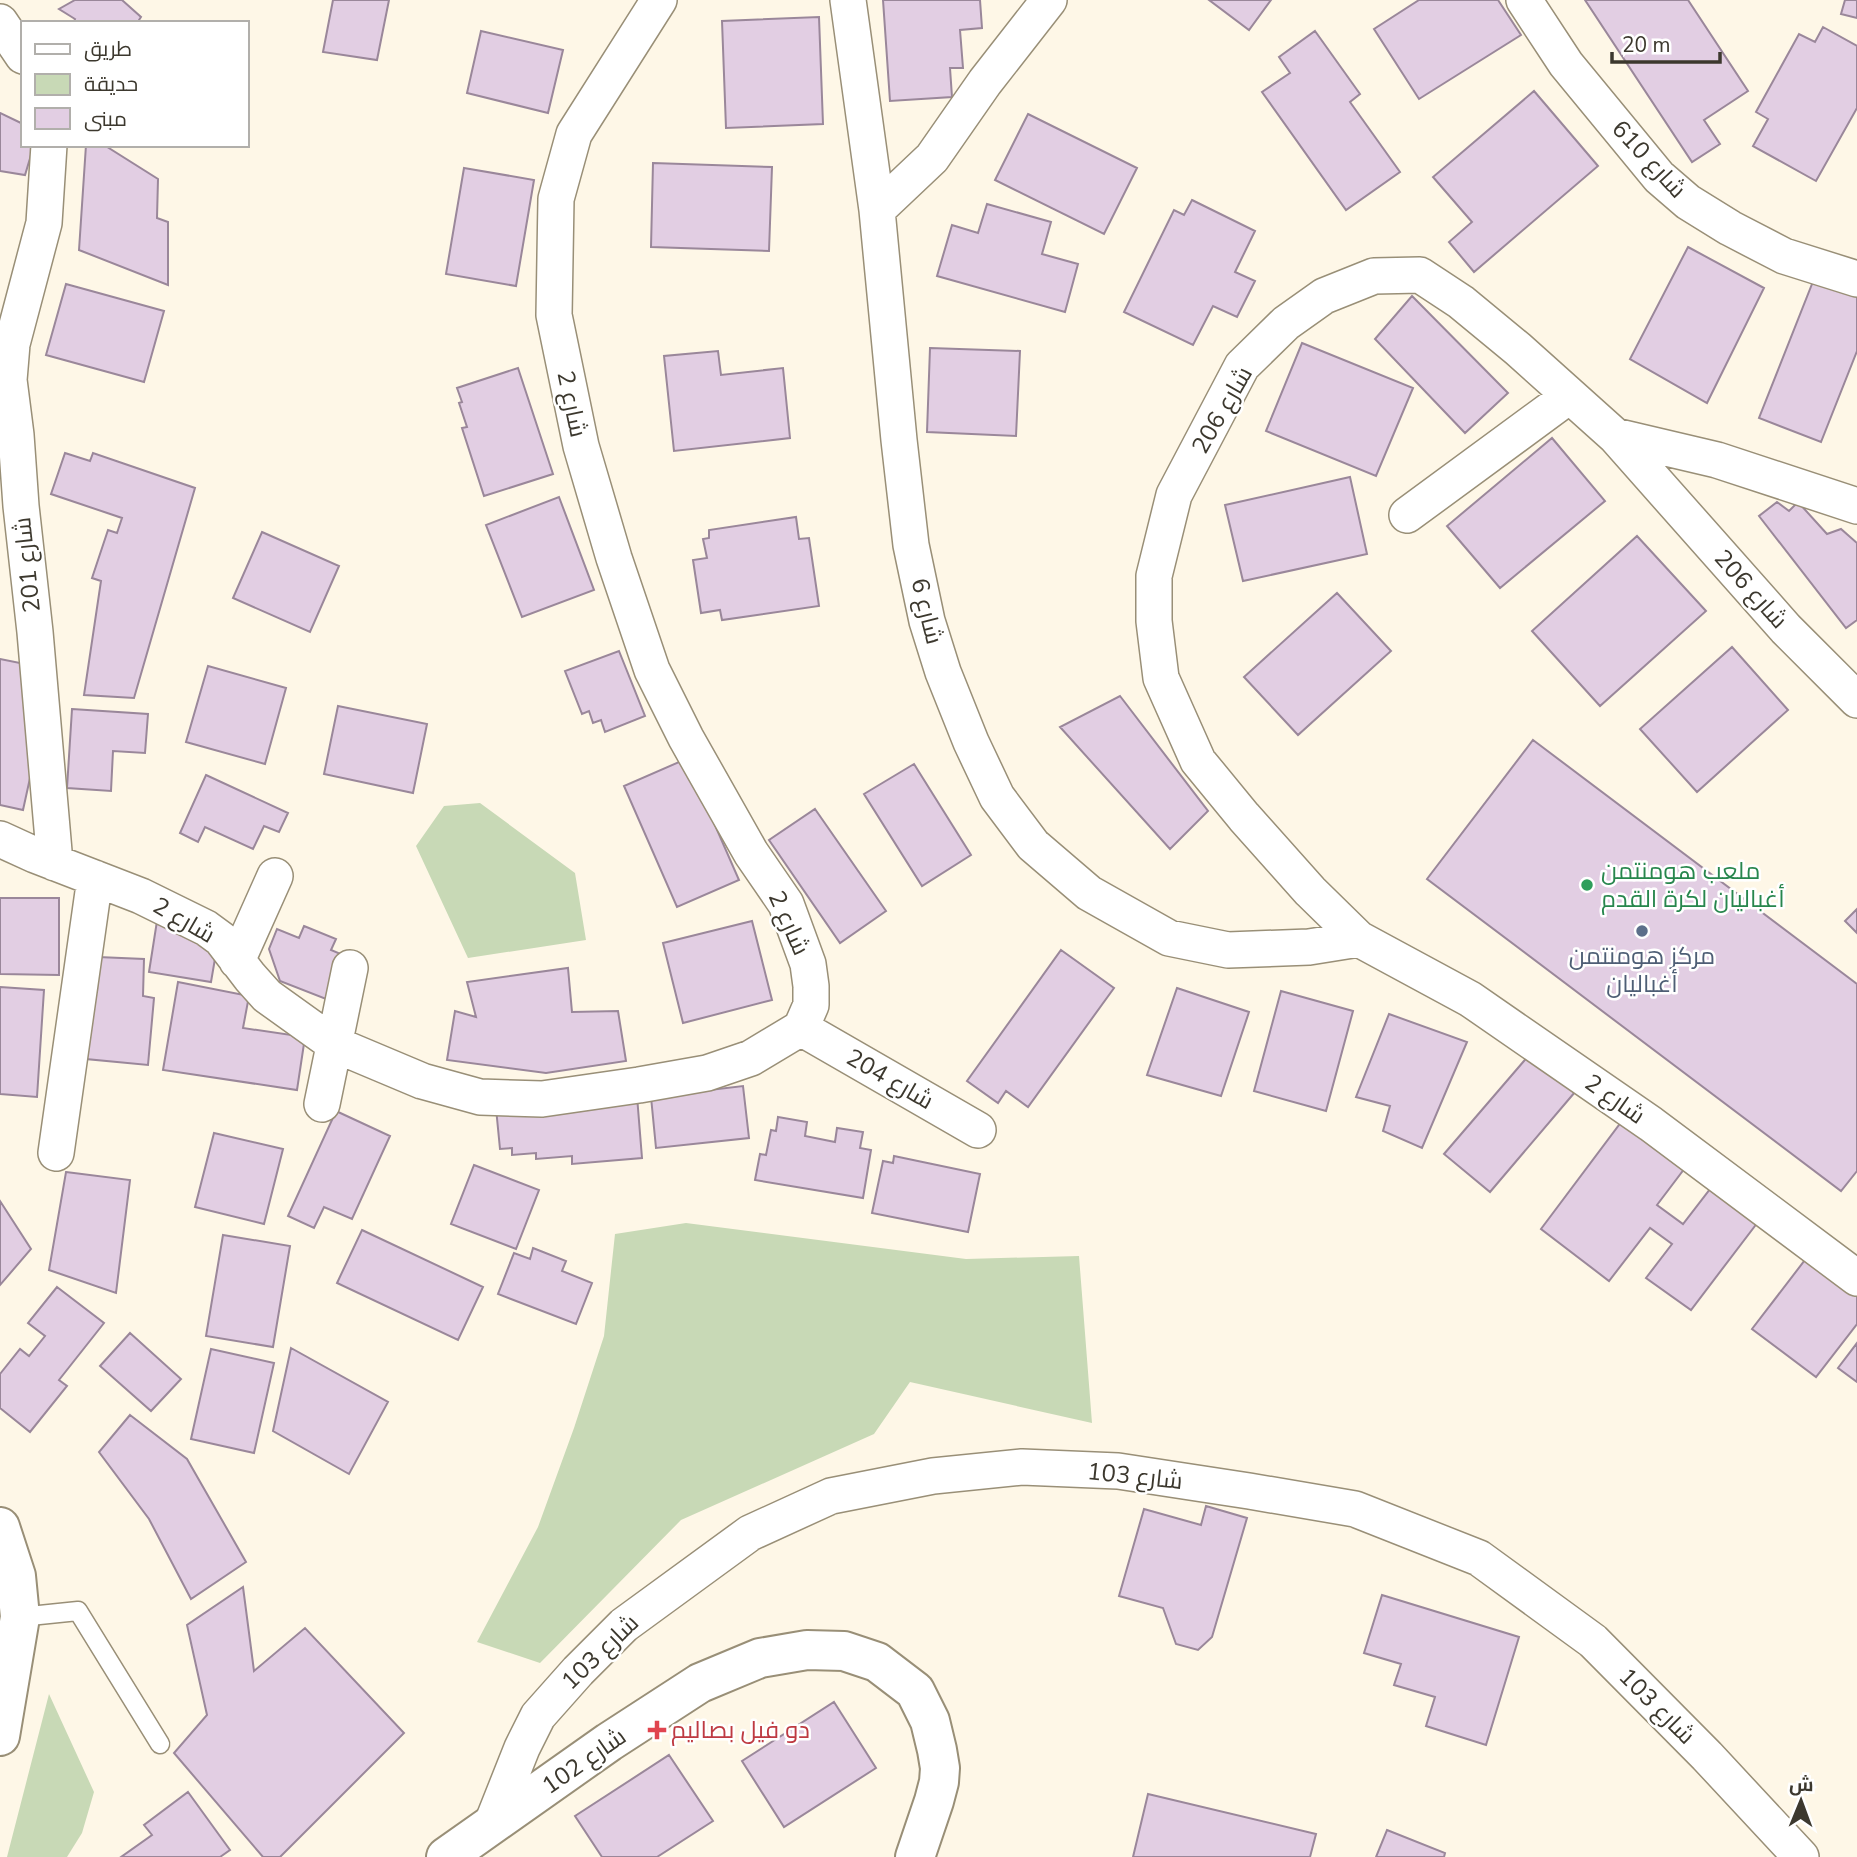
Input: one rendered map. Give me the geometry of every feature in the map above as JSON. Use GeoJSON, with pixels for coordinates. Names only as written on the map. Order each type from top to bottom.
{"type":"FeatureCollection","features":[{"type":"Feature","properties":{"kind":"main road"},"geometry":{"type":"LineString","coordinates":[[0,1527],[16,1576],[20,1617],[0,1736]]}},
{"type":"Feature","properties":{"kind":"main road","name":"شارع 102"},"geometry":{"type":"LineString","coordinates":[[446,1857],[608,1742],[700,1684],[760,1658],[807,1650],[844,1651],[877,1662],[915,1691],[930,1721],[940,1768],[928,1822],[915,1857]]}},
{"type":"Feature","properties":{"kind":"street","name":"شارع 2"},"geometry":{"type":"LineString","coordinates":[[0,839],[141,895],[206,928],[221,939],[267,996],[334,1044],[422,1081],[480,1097],[542,1100],[707,1073],[751,1058],[801,1028],[811,1005],[808,964],[786,904],[751,853],[686,738],[652,670],[614,558],[581,446],[554,315],[556,199],[575,134],[659,0]]}},
{"type":"Feature","properties":{"kind":"street","name":"شارع 6"},"geometry":{"type":"LineString","coordinates":[[848,0],[877,210],[911,545],[927,621],[943,672],[971,741],[998,797],[1033,845],[1089,893],[1169,938],[1228,950],[1309,947],[1359,939]]}},
{"type":"Feature","properties":{"kind":"street"},"geometry":{"type":"LineString","coordinates":[[877,210],[932,158],[985,82],[1049,0]]}},
{"type":"Feature","properties":{"kind":"street","name":"شارع 610"},"geometry":{"type":"LineString","coordinates":[[1524,0],[1566,64],[1658,177],[1688,202],[1784,256],[1857,279]]}},
{"type":"Feature","properties":{"kind":"street"},"geometry":{"type":"LineString","coordinates":[[0,22],[21,53]]}},
{"type":"Feature","properties":{"kind":"street","name":"شارع 201"},"geometry":{"type":"LineString","coordinates":[[49,147],[44,223],[12,344],[9,380],[55,863]]}},
{"type":"Feature","properties":{"kind":"street","name":"شارع 206"},"geometry":{"type":"LineString","coordinates":[[1359,939],[1310,891],[1198,761],[1161,678],[1154,621],[1154,576],[1174,495],[1242,366],[1286,323],[1324,296],[1374,276],[1420,275],[1461,302],[1615,436],[1786,629],[1857,700]]}},
{"type":"Feature","properties":{"kind":"street"},"geometry":{"type":"LineString","coordinates":[[1407,515],[1569,396]]}},
{"type":"Feature","properties":{"kind":"street"},"geometry":{"type":"LineString","coordinates":[[1615,436],[1717,460],[1857,506]]}},
{"type":"Feature","properties":{"kind":"street"},"geometry":{"type":"LineString","coordinates":[[237,961],[275,876]]}},
{"type":"Feature","properties":{"kind":"street"},"geometry":{"type":"LineString","coordinates":[[57,1153],[95,878]]}},
{"type":"Feature","properties":{"kind":"street","name":"شارع 2"},"geometry":{"type":"LineString","coordinates":[[1359,939],[1482,1007],[1651,1124],[1857,1278]]}},
{"type":"Feature","properties":{"kind":"street"},"geometry":{"type":"LineString","coordinates":[[322,1104],[350,968]]}},
{"type":"Feature","properties":{"kind":"street","name":"شارع 204"},"geometry":{"type":"LineString","coordinates":[[801,1028],[978,1130]]}},
{"type":"Feature","properties":{"kind":"street","name":"شارع 103"},"geometry":{"type":"LineString","coordinates":[[491,1826],[522,1748],[538,1716],[624,1625],[750,1533],[831,1496],[933,1476],[1022,1467],[1118,1471],[1355,1509],[1479,1558],[1592,1642],[1707,1756],[1801,1857]]}},
{"type":"Feature","properties":{"kind":"lane"},"geometry":{"type":"LineString","coordinates":[[20,1617],[78,1611],[160,1744]]}},
{"type":"Feature","properties":{"kind":"green space"},"geometry":{"type":"Polygon","coordinates":[[[480,803],[575,873],[586,940],[468,958],[416,846],[444,806],[480,803]]]}},
{"type":"Feature","properties":{"kind":"green space"},"geometry":{"type":"Polygon","coordinates":[[[686,1223],[966,1259],[1079,1256],[1092,1423],[910,1382],[874,1434],[681,1520],[540,1663],[477,1642],[538,1527],[574,1428],[604,1336],[615,1234],[686,1223]]]}},
{"type":"Feature","properties":{"kind":"green space"},"geometry":{"type":"Polygon","coordinates":[[[49,1694],[94,1792],[82,1833],[67,1857],[7,1857],[49,1694]]]}},
{"type":"Feature","properties":{"kind":"building"},"geometry":{"type":"Polygon","coordinates":[[[75,0],[122,0],[141,17],[138,21],[74,21],[75,19],[59,9],[75,0]]]}},
{"type":"Feature","properties":{"kind":"building"},"geometry":{"type":"Polygon","coordinates":[[[333,0],[389,0],[377,60],[323,52],[333,0]]]}},
{"type":"Feature","properties":{"kind":"building"},"geometry":{"type":"Polygon","coordinates":[[[883,0],[980,0],[982,28],[960,30],[963,68],[950,68],[952,97],[890,101],[883,0]]]}},
{"type":"Feature","properties":{"kind":"building"},"geometry":{"type":"Polygon","coordinates":[[[1209,0],[1271,0],[1249,30],[1209,0]]]}},
{"type":"Feature","properties":{"kind":"building"},"geometry":{"type":"Polygon","coordinates":[[[1419,0],[1498,0],[1521,35],[1419,99],[1374,29],[1419,0]]]}},
{"type":"Feature","properties":{"kind":"building"},"geometry":{"type":"Polygon","coordinates":[[[1585,0],[1688,0],[1748,91],[1704,120],[1720,144],[1692,162],[1585,0]]]}},
{"type":"Feature","properties":{"kind":"building"},"geometry":{"type":"Polygon","coordinates":[[[1845,0],[1857,0],[1857,18],[1841,14],[1845,0]]]}},
{"type":"Feature","properties":{"kind":"building"},"geometry":{"type":"Polygon","coordinates":[[[819,17],[823,124],[726,128],[722,21],[819,17]]]}},
{"type":"Feature","properties":{"kind":"building"},"geometry":{"type":"Polygon","coordinates":[[[1823,27],[1857,46],[1857,108],[1816,181],[1753,146],[1768,119],[1756,112],[1799,34],[1815,42],[1823,27]]]}},
{"type":"Feature","properties":{"kind":"building"},"geometry":{"type":"Polygon","coordinates":[[[481,31],[563,50],[548,113],[467,93],[481,31]]]}},
{"type":"Feature","properties":{"kind":"building"},"geometry":{"type":"Polygon","coordinates":[[[1315,31],[1360,94],[1350,102],[1400,172],[1346,210],[1262,92],[1290,73],[1279,57],[1315,31]]]}},
{"type":"Feature","properties":{"kind":"building"},"geometry":{"type":"Polygon","coordinates":[[[1534,91],[1598,166],[1474,272],[1449,242],[1472,222],[1433,177],[1534,91]]]}},
{"type":"Feature","properties":{"kind":"building"},"geometry":{"type":"Polygon","coordinates":[[[0,113],[21,123],[21,147],[33,147],[25,175],[0,171],[0,113]]]}},
{"type":"Feature","properties":{"kind":"building"},"geometry":{"type":"Polygon","coordinates":[[[1028,114],[1137,168],[1104,234],[995,180],[1028,114]]]}},
{"type":"Feature","properties":{"kind":"building"},"geometry":{"type":"Polygon","coordinates":[[[86,147],[107,147],[158,179],[157,218],[168,222],[168,285],[79,250],[86,147]]]}},
{"type":"Feature","properties":{"kind":"building"},"geometry":{"type":"Polygon","coordinates":[[[653,163],[772,167],[769,251],[651,247],[653,163]]]}},
{"type":"Feature","properties":{"kind":"building"},"geometry":{"type":"Polygon","coordinates":[[[464,168],[534,180],[516,286],[446,274],[464,168]]]}},
{"type":"Feature","properties":{"kind":"building"},"geometry":{"type":"Polygon","coordinates":[[[1192,200],[1255,231],[1235,272],[1255,281],[1237,317],[1213,306],[1193,345],[1124,312],[1174,210],[1184,215],[1192,200]]]}},
{"type":"Feature","properties":{"kind":"building"},"geometry":{"type":"Polygon","coordinates":[[[987,204],[1051,222],[1042,254],[1078,264],[1065,312],[937,276],[952,225],[978,233],[987,204]]]}},
{"type":"Feature","properties":{"kind":"building"},"geometry":{"type":"Polygon","coordinates":[[[1688,247],[1764,288],[1707,403],[1630,359],[1688,247]]]}},
{"type":"Feature","properties":{"kind":"building"},"geometry":{"type":"Polygon","coordinates":[[[1814,279],[1857,296],[1857,351],[1821,442],[1759,418],[1814,279]]]}},
{"type":"Feature","properties":{"kind":"building"},"geometry":{"type":"Polygon","coordinates":[[[66,284],[164,311],[144,382],[46,355],[66,284]]]}},
{"type":"Feature","properties":{"kind":"building"},"geometry":{"type":"Polygon","coordinates":[[[1412,296],[1508,393],[1465,433],[1375,339],[1412,296]]]}},
{"type":"Feature","properties":{"kind":"building"},"geometry":{"type":"Polygon","coordinates":[[[1302,343],[1413,388],[1376,476],[1266,431],[1302,343]]]}},
{"type":"Feature","properties":{"kind":"building"},"geometry":{"type":"Polygon","coordinates":[[[930,348],[1020,351],[1016,436],[927,432],[930,348]]]}},
{"type":"Feature","properties":{"kind":"building"},"geometry":{"type":"Polygon","coordinates":[[[718,351],[721,375],[783,368],[790,438],[674,451],[664,356],[718,351]]]}},
{"type":"Feature","properties":{"kind":"building"},"geometry":{"type":"Polygon","coordinates":[[[518,368],[553,474],[484,496],[462,428],[467,427],[457,388],[518,368]]]}},
{"type":"Feature","properties":{"kind":"building"},"geometry":{"type":"Polygon","coordinates":[[[1552,438],[1605,501],[1500,588],[1447,526],[1552,438]]]}},
{"type":"Feature","properties":{"kind":"building"},"geometry":{"type":"Polygon","coordinates":[[[65,453],[90,461],[93,453],[195,488],[134,698],[84,695],[101,581],[92,578],[108,530],[117,533],[122,518],[51,494],[65,453]]]}},
{"type":"Feature","properties":{"kind":"building"},"geometry":{"type":"Polygon","coordinates":[[[1350,477],[1367,554],[1243,581],[1225,505],[1350,477]]]}},
{"type":"Feature","properties":{"kind":"building"},"geometry":{"type":"Polygon","coordinates":[[[559,497],[594,590],[522,617],[486,525],[559,497]]]}},
{"type":"Feature","properties":{"kind":"building"},"geometry":{"type":"Polygon","coordinates":[[[1777,502],[1789,511],[1798,502],[1827,534],[1841,529],[1857,543],[1857,620],[1846,628],[1759,516],[1777,502]]]}},
{"type":"Feature","properties":{"kind":"building"},"geometry":{"type":"Polygon","coordinates":[[[796,517],[799,539],[809,538],[819,606],[722,620],[720,610],[701,613],[693,560],[707,558],[703,539],[709,538],[709,530],[796,517]]]}},
{"type":"Feature","properties":{"kind":"building"},"geometry":{"type":"Polygon","coordinates":[[[262,532],[339,566],[310,632],[233,598],[262,532]]]}},
{"type":"Feature","properties":{"kind":"building"},"geometry":{"type":"Polygon","coordinates":[[[1637,536],[1706,611],[1600,706],[1532,631],[1637,536]]]}},
{"type":"Feature","properties":{"kind":"building"},"geometry":{"type":"Polygon","coordinates":[[[1337,593],[1391,651],[1298,735],[1244,677],[1337,593]]]}},
{"type":"Feature","properties":{"kind":"building"},"geometry":{"type":"Polygon","coordinates":[[[1732,647],[1788,710],[1697,792],[1640,729],[1732,647]]]}},
{"type":"Feature","properties":{"kind":"building"},"geometry":{"type":"Polygon","coordinates":[[[619,651],[645,716],[605,732],[601,720],[593,723],[589,711],[582,714],[565,671],[619,651]]]}},
{"type":"Feature","properties":{"kind":"building"},"geometry":{"type":"Polygon","coordinates":[[[0,659],[35,666],[39,737],[23,810],[0,805],[0,659]]]}},
{"type":"Feature","properties":{"kind":"building"},"geometry":{"type":"Polygon","coordinates":[[[208,666],[286,688],[265,764],[186,742],[208,666]]]}},
{"type":"Feature","properties":{"kind":"building"},"geometry":{"type":"Polygon","coordinates":[[[1120,696],[1208,811],[1170,849],[1060,727],[1120,696]]]}},
{"type":"Feature","properties":{"kind":"building"},"geometry":{"type":"Polygon","coordinates":[[[338,706],[427,724],[413,793],[324,774],[338,706]]]}},
{"type":"Feature","properties":{"kind":"building"},"geometry":{"type":"Polygon","coordinates":[[[72,709],[148,714],[145,753],[113,751],[111,791],[67,788],[72,709]]]}},
{"type":"Feature","properties":{"kind":"building","name":"مركز هومنتمن أغباليان"},"geometry":{"type":"Polygon","coordinates":[[[1533,740],[1857,984],[1857,1171],[1841,1191],[1427,879],[1533,740]]]}},
{"type":"Feature","properties":{"kind":"building"},"geometry":{"type":"Polygon","coordinates":[[[686,759],[739,880],[677,907],[624,786],[686,759]]]}},
{"type":"Feature","properties":{"kind":"building"},"geometry":{"type":"Polygon","coordinates":[[[914,764],[971,855],[922,886],[864,794],[914,764]]]}},
{"type":"Feature","properties":{"kind":"building"},"geometry":{"type":"Polygon","coordinates":[[[206,775],[288,813],[279,832],[264,826],[253,849],[205,827],[198,842],[180,833],[206,775]]]}},
{"type":"Feature","properties":{"kind":"building"},"geometry":{"type":"Polygon","coordinates":[[[815,809],[886,911],[840,943],[769,840],[815,809]]]}},
{"type":"Feature","properties":{"kind":"building"},"geometry":{"type":"Polygon","coordinates":[[[0,898],[59,898],[59,975],[0,974],[0,898]]]}},
{"type":"Feature","properties":{"kind":"building"},"geometry":{"type":"Polygon","coordinates":[[[1857,909],[1857,933],[1845,921],[1857,909]]]}},
{"type":"Feature","properties":{"kind":"building"},"geometry":{"type":"Polygon","coordinates":[[[157,921],[217,947],[211,982],[149,972],[157,921]]]}},
{"type":"Feature","properties":{"kind":"building"},"geometry":{"type":"Polygon","coordinates":[[[752,921],[772,1000],[683,1023],[663,943],[752,921]]]}},
{"type":"Feature","properties":{"kind":"building"},"geometry":{"type":"Polygon","coordinates":[[[304,926],[336,939],[331,950],[343,955],[326,999],[280,981],[269,949],[277,929],[299,938],[304,926]]]}},
{"type":"Feature","properties":{"kind":"building"},"geometry":{"type":"Polygon","coordinates":[[[1061,950],[1114,988],[1028,1107],[1006,1091],[998,1103],[967,1081],[1061,950]]]}},
{"type":"Feature","properties":{"kind":"building"},"geometry":{"type":"Polygon","coordinates":[[[98,957],[144,959],[143,996],[154,998],[148,1065],[86,1059],[92,992],[97,992],[98,957]]]}},
{"type":"Feature","properties":{"kind":"building"},"geometry":{"type":"Polygon","coordinates":[[[568,968],[572,1012],[618,1011],[626,1061],[546,1073],[447,1060],[455,1011],[476,1017],[467,982],[568,968]]]}},
{"type":"Feature","properties":{"kind":"building"},"geometry":{"type":"Polygon","coordinates":[[[178,982],[249,996],[243,1028],[305,1037],[297,1090],[163,1070],[178,982]]]}},
{"type":"Feature","properties":{"kind":"building"},"geometry":{"type":"Polygon","coordinates":[[[0,987],[44,990],[37,1097],[0,1094],[0,987]]]}},
{"type":"Feature","properties":{"kind":"building"},"geometry":{"type":"Polygon","coordinates":[[[1177,988],[1249,1012],[1221,1096],[1147,1075],[1177,988]]]}},
{"type":"Feature","properties":{"kind":"building"},"geometry":{"type":"Polygon","coordinates":[[[1281,991],[1353,1011],[1326,1111],[1254,1091],[1281,991]]]}},
{"type":"Feature","properties":{"kind":"building"},"geometry":{"type":"Polygon","coordinates":[[[1389,1014],[1467,1042],[1422,1148],[1383,1131],[1390,1106],[1356,1097],[1389,1014]]]}},
{"type":"Feature","properties":{"kind":"building"},"geometry":{"type":"Polygon","coordinates":[[[1530,1054],[1575,1092],[1490,1192],[1444,1154],[1530,1054]]]}},
{"type":"Feature","properties":{"kind":"building"},"geometry":{"type":"Polygon","coordinates":[[[743,1086],[749,1138],[656,1148],[651,1097],[743,1086]]]}},
{"type":"Feature","properties":{"kind":"building"},"geometry":{"type":"Polygon","coordinates":[[[637,1096],[642,1158],[572,1164],[572,1156],[536,1159],[536,1153],[512,1155],[512,1148],[500,1149],[496,1108],[637,1096]]]}},
{"type":"Feature","properties":{"kind":"building"},"geometry":{"type":"Polygon","coordinates":[[[336,1111],[390,1136],[352,1219],[324,1207],[314,1228],[288,1216],[336,1111]]]}},
{"type":"Feature","properties":{"kind":"building"},"geometry":{"type":"Polygon","coordinates":[[[1628,1113],[1691,1160],[1657,1205],[1683,1224],[1714,1184],[1761,1218],[1691,1310],[1646,1278],[1672,1244],[1650,1228],[1609,1281],[1541,1229],[1628,1113]]]}},
{"type":"Feature","properties":{"kind":"building"},"geometry":{"type":"Polygon","coordinates":[[[778,1117],[807,1122],[805,1136],[835,1142],[837,1128],[863,1132],[860,1148],[871,1150],[863,1198],[755,1180],[760,1154],[766,1155],[771,1130],[776,1131],[778,1117]]]}},
{"type":"Feature","properties":{"kind":"building"},"geometry":{"type":"Polygon","coordinates":[[[214,1133],[283,1149],[264,1224],[195,1207],[214,1133]]]}},
{"type":"Feature","properties":{"kind":"building"},"geometry":{"type":"Polygon","coordinates":[[[894,1156],[980,1174],[968,1232],[872,1213],[883,1161],[893,1163],[894,1156]]]}},
{"type":"Feature","properties":{"kind":"building"},"geometry":{"type":"Polygon","coordinates":[[[474,1165],[539,1190],[516,1249],[451,1224],[474,1165]]]}},
{"type":"Feature","properties":{"kind":"building"},"geometry":{"type":"Polygon","coordinates":[[[66,1172],[130,1180],[116,1293],[49,1270],[66,1172]]]}},
{"type":"Feature","properties":{"kind":"building"},"geometry":{"type":"Polygon","coordinates":[[[0,1201],[31,1249],[0,1285],[0,1201]]]}},
{"type":"Feature","properties":{"kind":"building"},"geometry":{"type":"Polygon","coordinates":[[[362,1230],[483,1287],[458,1340],[337,1283],[362,1230]]]}},
{"type":"Feature","properties":{"kind":"building"},"geometry":{"type":"Polygon","coordinates":[[[223,1235],[290,1246],[273,1347],[206,1336],[223,1235]]]}},
{"type":"Feature","properties":{"kind":"building"},"geometry":{"type":"Polygon","coordinates":[[[533,1248],[566,1261],[562,1271],[592,1283],[576,1324],[498,1294],[514,1253],[530,1259],[533,1248]]]}},
{"type":"Feature","properties":{"kind":"building"},"geometry":{"type":"Polygon","coordinates":[[[1808,1256],[1857,1293],[1857,1324],[1816,1377],[1752,1329],[1808,1256]]]}},
{"type":"Feature","properties":{"kind":"building"},"geometry":{"type":"Polygon","coordinates":[[[57,1287],[104,1323],[59,1380],[67,1386],[30,1432],[0,1408],[0,1374],[20,1349],[29,1356],[45,1336],[28,1323],[57,1287]]]}},
{"type":"Feature","properties":{"kind":"building"},"geometry":{"type":"Polygon","coordinates":[[[130,1333],[181,1379],[151,1411],[100,1366],[130,1333]]]}},
{"type":"Feature","properties":{"kind":"building"},"geometry":{"type":"Polygon","coordinates":[[[1857,1343],[1857,1382],[1838,1368],[1857,1343]]]}},
{"type":"Feature","properties":{"kind":"building"},"geometry":{"type":"Polygon","coordinates":[[[291,1348],[388,1402],[349,1474],[273,1431],[291,1348]]]}},
{"type":"Feature","properties":{"kind":"building"},"geometry":{"type":"Polygon","coordinates":[[[211,1349],[274,1363],[254,1453],[191,1439],[211,1349]]]}},
{"type":"Feature","properties":{"kind":"building"},"geometry":{"type":"Polygon","coordinates":[[[130,1415],[187,1459],[246,1562],[191,1599],[149,1519],[99,1452],[130,1415]]]}},
{"type":"Feature","properties":{"kind":"building"},"geometry":{"type":"Polygon","coordinates":[[[1206,1506],[1247,1518],[1212,1637],[1198,1650],[1176,1644],[1163,1608],[1119,1596],[1144,1509],[1201,1525],[1206,1506]]]}},
{"type":"Feature","properties":{"kind":"building"},"geometry":{"type":"Polygon","coordinates":[[[243,1587],[254,1671],[305,1628],[404,1733],[280,1857],[263,1857],[174,1753],[207,1715],[187,1625],[243,1587]]]}},
{"type":"Feature","properties":{"kind":"building"},"geometry":{"type":"Polygon","coordinates":[[[1382,1595],[1519,1637],[1486,1745],[1426,1726],[1435,1697],[1394,1685],[1401,1664],[1364,1653],[1382,1595]]]}},
{"type":"Feature","properties":{"kind":"building"},"geometry":{"type":"Polygon","coordinates":[[[834,1702],[876,1768],[784,1827],[742,1761],[834,1702]]]}},
{"type":"Feature","properties":{"kind":"building"},"geometry":{"type":"Polygon","coordinates":[[[669,1755],[713,1821],[657,1857],[602,1857],[575,1816],[669,1755]]]}},
{"type":"Feature","properties":{"kind":"building"},"geometry":{"type":"Polygon","coordinates":[[[188,1792],[230,1850],[220,1857],[121,1857],[152,1835],[144,1825],[188,1792]]]}},
{"type":"Feature","properties":{"kind":"building"},"geometry":{"type":"Polygon","coordinates":[[[1148,1794],[1316,1834],[1310,1857],[1133,1857],[1148,1794]]]}},
{"type":"Feature","properties":{"kind":"building"},"geometry":{"type":"Polygon","coordinates":[[[1387,1830],[1445,1853],[1444,1857],[1376,1857],[1387,1830]]]}},
{"type":"Feature","properties":{"kind":"place","name":"ملعب هومنتمن أغباليان لكرة القدم"},"geometry":{"type":"Point","coordinates":[1587,885]}},
{"type":"Feature","properties":{"kind":"place","name":"مركز هومنتمن أغباليان"},"geometry":{"type":"Point","coordinates":[1642,931]}},
{"type":"Feature","properties":{"kind":"place","name":"دو فيل بصاليم"},"geometry":{"type":"Point","coordinates":[657,1730]}}]}
